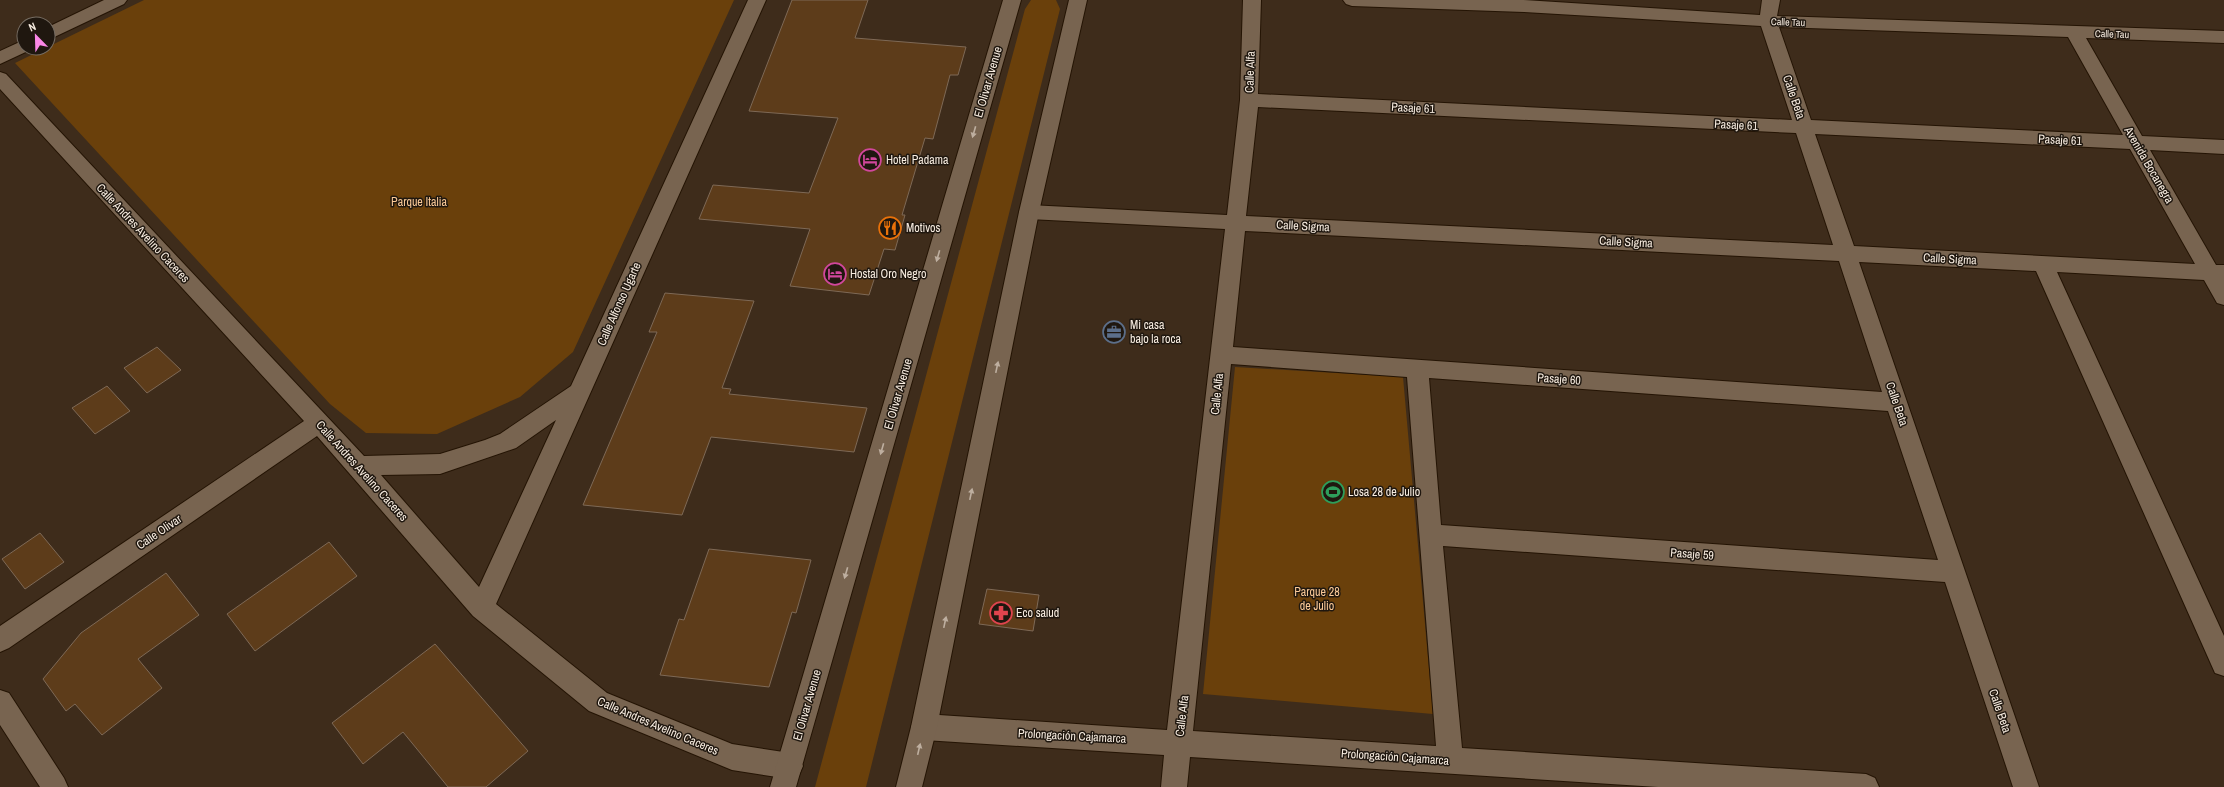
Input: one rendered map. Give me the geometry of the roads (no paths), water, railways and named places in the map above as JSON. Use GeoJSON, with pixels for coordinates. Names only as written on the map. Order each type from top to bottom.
{"type":"FeatureCollection","features":[{"type":"Feature","properties":{"kind":"street"},"geometry":{"type":"LineString","coordinates":[[56,30],[118,0]]}},
{"type":"Feature","properties":{"kind":"street","name":"Calle Alfonso Ugarte"},"geometry":{"type":"LineString","coordinates":[[482,608],[757,0]]}},
{"type":"Feature","properties":{"kind":"street","name":"El Olivar Avenue"},"geometry":{"type":"LineString","coordinates":[[787,776],[1012,0]]}},
{"type":"Feature","properties":{"kind":"street"},"geometry":{"type":"LineString","coordinates":[[909,787],[924,727],[1029,212],[1078,0]]}},
{"type":"Feature","properties":{"kind":"street","name":"Calle Alfa"},"geometry":{"type":"LineString","coordinates":[[1174,787],[1249,100],[1252,0]]}},
{"type":"Feature","properties":{"kind":"street","name":"Calle Tau"},"geometry":{"type":"LineString","coordinates":[[1352,0],[1770,10],[2074,33],[2224,37]]}},
{"type":"Feature","properties":{"kind":"street","name":"Calle Beta"},"geometry":{"type":"LineString","coordinates":[[1770,10],[1805,128],[1846,253],[2026,787]]}},
{"type":"Feature","properties":{"kind":"street","name":"Avenida Bocanegra"},"geometry":{"type":"LineString","coordinates":[[2074,33],[2136,144],[2217,272],[2224,297]]}},
{"type":"Feature","properties":{"kind":"street"},"geometry":{"type":"LineString","coordinates":[[0,58],[16,50]]}},
{"type":"Feature","properties":{"kind":"street","name":"Calle Andres Avelino Caceres"},"geometry":{"type":"LineString","coordinates":[[0,78],[359,466],[482,608],[598,702],[732,757],[787,776]]}},
{"type":"Feature","properties":{"kind":"street","name":"Pasaje 61"},"geometry":{"type":"LineString","coordinates":[[1249,100],[2224,148]]}},
{"type":"Feature","properties":{"kind":"street","name":"Calle Sigma"},"geometry":{"type":"LineString","coordinates":[[1029,212],[2217,272]]}},
{"type":"Feature","properties":{"kind":"street"},"geometry":{"type":"LineString","coordinates":[[2043,264],[2224,664]]}},
{"type":"Feature","properties":{"kind":"street","name":"Pasaje 60"},"geometry":{"type":"LineString","coordinates":[[1221,355],[1897,402]]}},
{"type":"Feature","properties":{"kind":"street"},"geometry":{"type":"LineString","coordinates":[[1417,368],[1431,535],[1434,603],[1450,760]]}},
{"type":"Feature","properties":{"kind":"street"},"geometry":{"type":"LineString","coordinates":[[359,466],[440,464],[508,442],[578,393]]}},
{"type":"Feature","properties":{"kind":"street","name":"Calle Olivar"},"geometry":{"type":"LineString","coordinates":[[0,640],[318,423]]}},
{"type":"Feature","properties":{"kind":"street","name":"Pasaje 59"},"geometry":{"type":"LineString","coordinates":[[1431,535],[1953,572]]}},
{"type":"Feature","properties":{"kind":"street"},"geometry":{"type":"LineString","coordinates":[[0,702],[55,787]]}},
{"type":"Feature","properties":{"kind":"street","name":"Prolongación Cajamarca"},"geometry":{"type":"LineString","coordinates":[[924,727],[1866,787]]}},
{"type":"Feature","properties":{"kind":"place","name":"Hotel Padama"},"geometry":{"type":"Point","coordinates":[870,160]}},
{"type":"Feature","properties":{"kind":"place","name":"Motivos"},"geometry":{"type":"Point","coordinates":[890,228]}},
{"type":"Feature","properties":{"kind":"place","name":"Hostal Oro Negro"},"geometry":{"type":"Point","coordinates":[835,274]}},
{"type":"Feature","properties":{"kind":"place","name":"Mi casa bajo la roca"},"geometry":{"type":"Point","coordinates":[1114,332]}},
{"type":"Feature","properties":{"kind":"place","name":"Losa 28 de Julio"},"geometry":{"type":"Point","coordinates":[1333,492]}},
{"type":"Feature","properties":{"kind":"place","name":"Eco salud"},"geometry":{"type":"Point","coordinates":[1001,613]}},
{"type":"Feature","properties":{"kind":"park label","name":"Parque Italia"},"geometry":{"type":"Point","coordinates":[419,202]}},
{"type":"Feature","properties":{"kind":"park label","name":"Parque 28 de Julio"},"geometry":{"type":"Point","coordinates":[1317,599]}}]}
